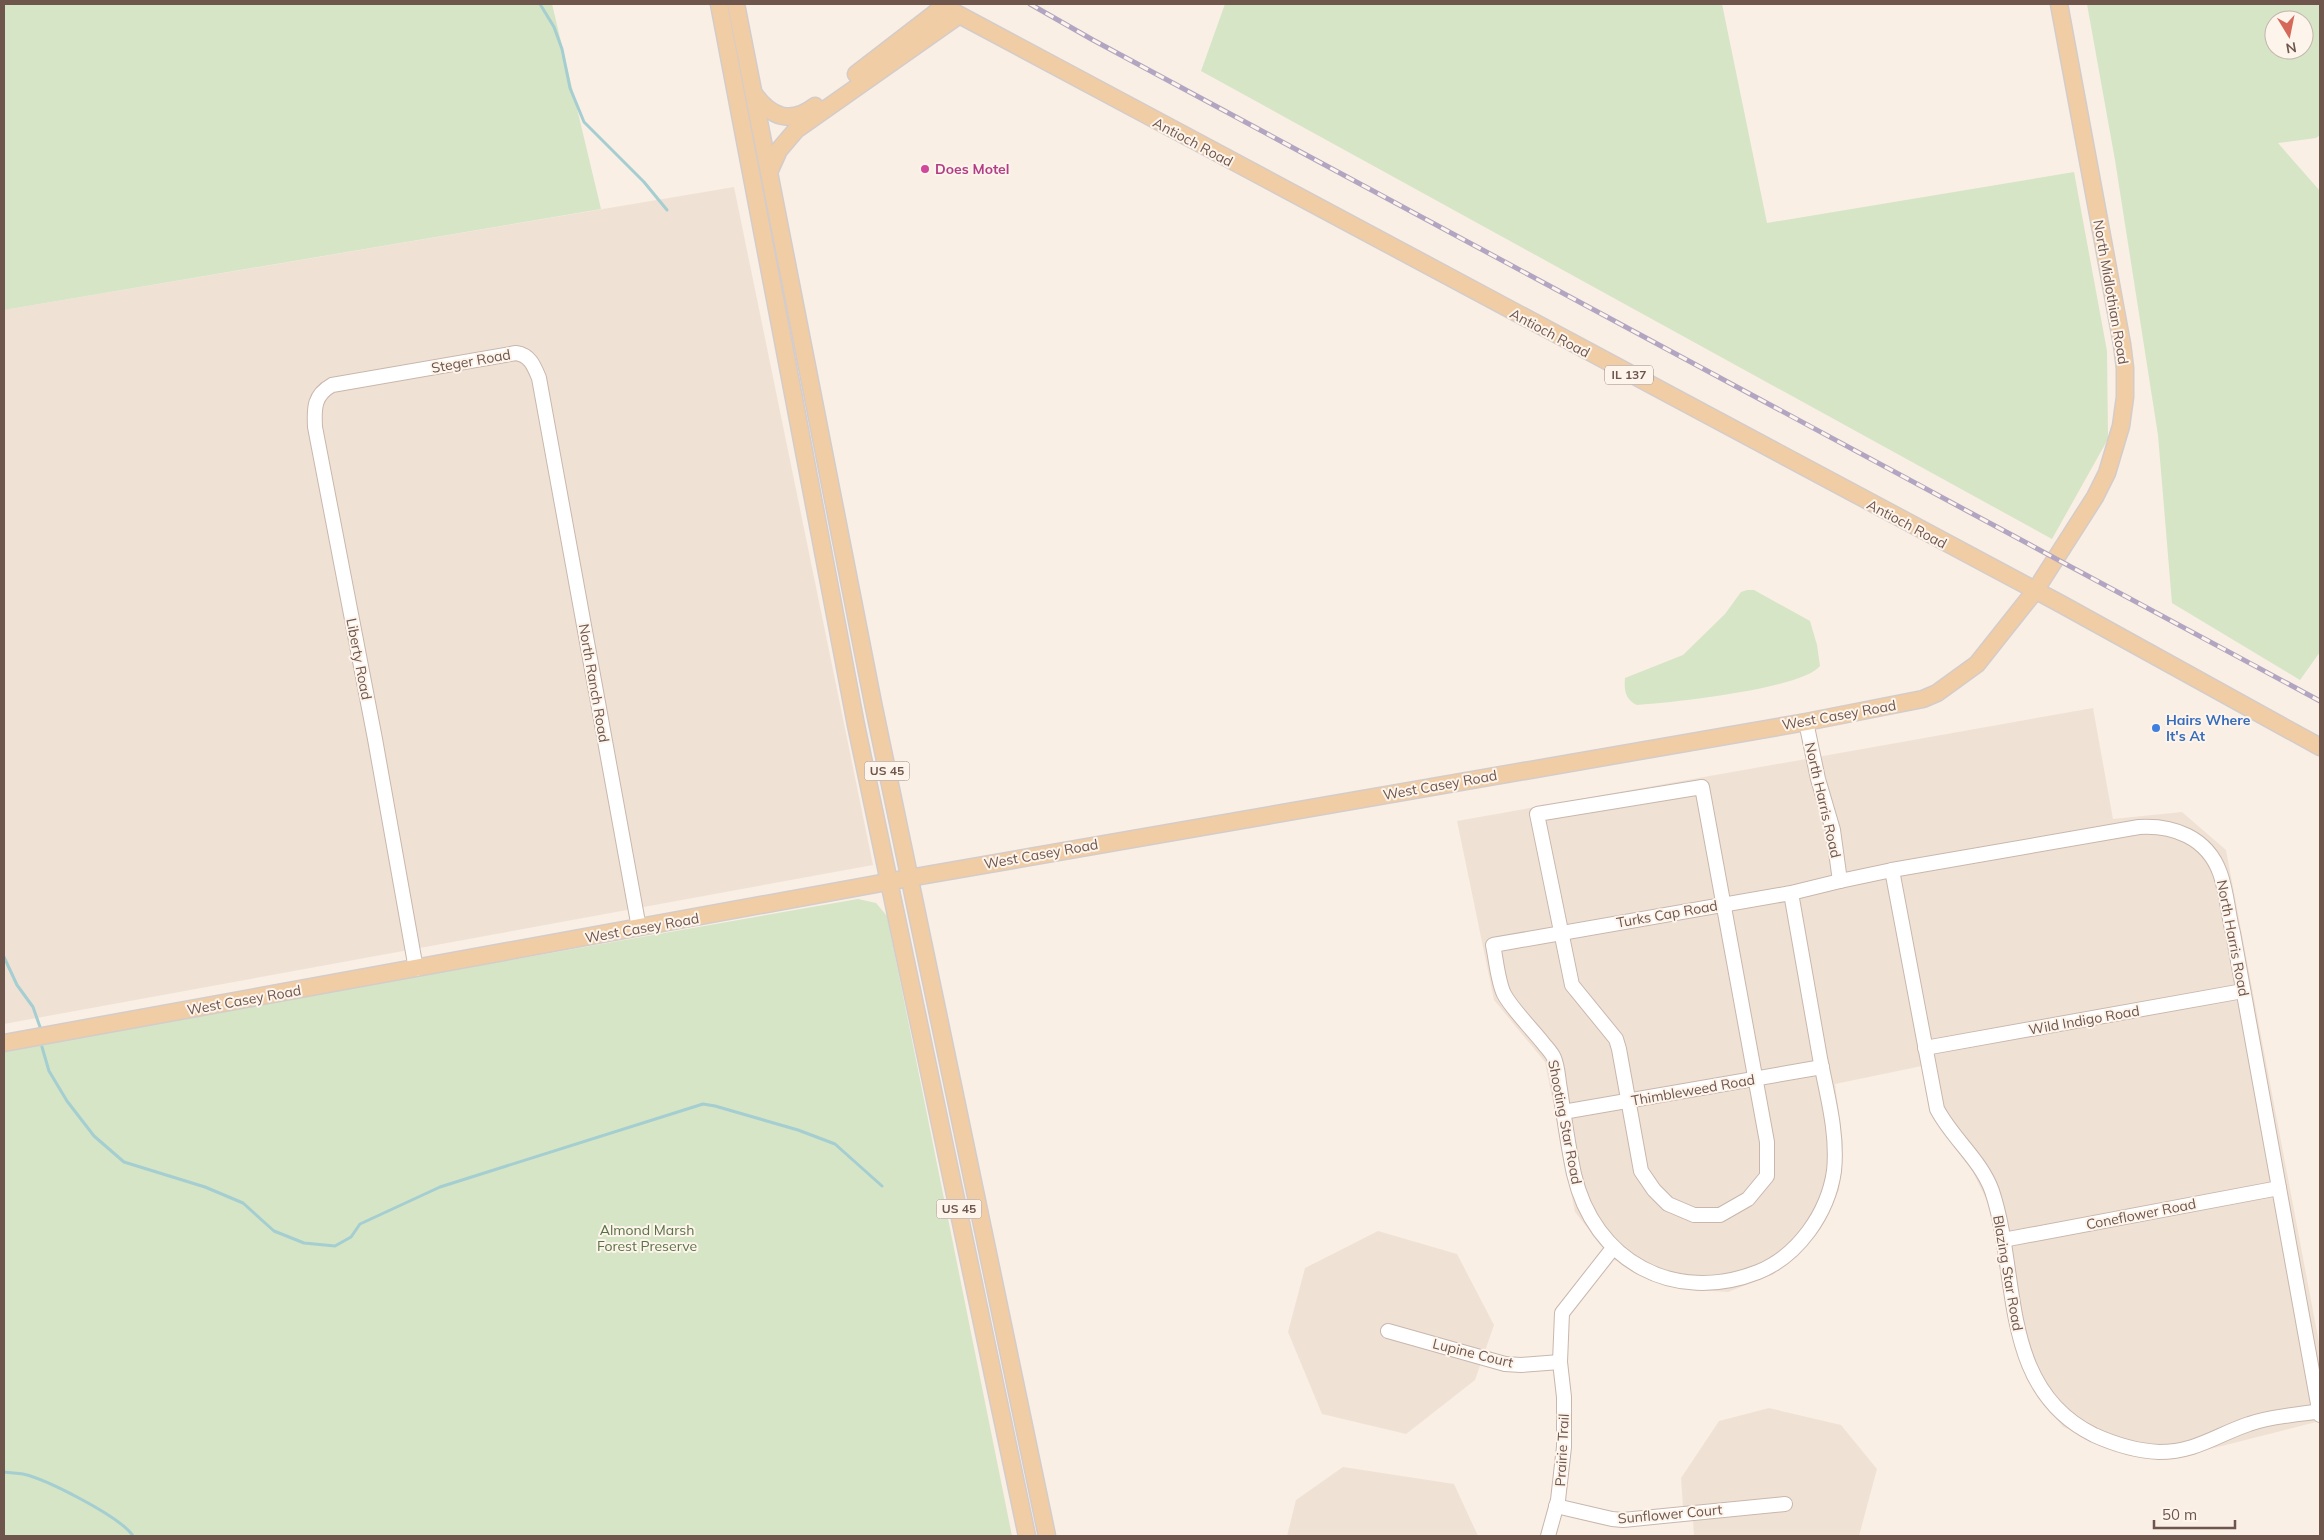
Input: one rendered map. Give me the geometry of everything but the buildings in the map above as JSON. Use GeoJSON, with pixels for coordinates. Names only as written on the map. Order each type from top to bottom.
{"type":"FeatureCollection","features":[{"type":"Feature","properties":{"kind":"main road","name":"North Midlothian Road"},"geometry":{"type":"LineString","coordinates":[[2035,591],[2070,538],[2107,473],[2116,448],[2125,397],[2125,368],[2122,344],[2059,4]]}},
{"type":"Feature","properties":{"kind":"main road","name":"US 45"},"geometry":{"type":"LineString","coordinates":[[723,5],[754,94],[909,878],[1047,1536]]}},
{"type":"Feature","properties":{"kind":"main road","name":"US 45"},"geometry":{"type":"LineString","coordinates":[[723,5],[856,725],[1027,1536]]}},
{"type":"Feature","properties":{"kind":"main road","name":"Antioch Road"},"geometry":{"type":"LineString","coordinates":[[947,9],[2035,591],[2320,747]]}},
{"type":"Feature","properties":{"kind":"main road"},"geometry":{"type":"LineString","coordinates":[[754,94],[764,108],[780,116],[796,116],[808,111],[947,9]]}},
{"type":"Feature","properties":{"kind":"main road"},"geometry":{"type":"LineString","coordinates":[[770,170],[779,150],[796,130],[947,9]]}},
{"type":"Feature","properties":{"kind":"main road","name":"West Casey Road"},"geometry":{"type":"LineString","coordinates":[[4,1044],[909,878],[1806,722],[1923,699],[1937,693],[1977,664],[2035,591]]}},
{"type":"Feature","properties":{"kind":"street","name":"Steger Road"},"geometry":{"type":"LineString","coordinates":[[360,380],[521,354],[532,362],[539,378],[550,437]]}},
{"type":"Feature","properties":{"kind":"street","name":"Liberty Road"},"geometry":{"type":"LineString","coordinates":[[360,380],[332,385],[316,398],[314,407],[315,426],[416,969]]}},
{"type":"Feature","properties":{"kind":"street","name":"North Ranch Road"},"geometry":{"type":"LineString","coordinates":[[550,437],[639,928]]}},
{"type":"Feature","properties":{"kind":"street","name":"North Harris Road"},"geometry":{"type":"LineString","coordinates":[[1806,722],[1818,779],[1833,830],[1840,881],[2122,829],[2158,826],[2173,829],[2195,840],[2209,853],[2220,872],[2320,1413]]}},
{"type":"Feature","properties":{"kind":"street"},"geometry":{"type":"LineString","coordinates":[[1702,787],[1725,904],[1767,1142],[1766,1176],[1748,1199],[1720,1215],[1694,1215],[1668,1204],[1654,1190],[1641,1171],[1620,1049],[1616,1039],[1572,985],[1537,814],[1702,787]]}},
{"type":"Feature","properties":{"kind":"street","name":"Blazing Star Road"},"geometry":{"type":"LineString","coordinates":[[1892,870],[1938,1109],[1945,1124],[1984,1173],[1991,1189],[2003,1240],[2017,1327],[2026,1360],[2034,1377],[2052,1402],[2081,1428],[2122,1446],[2159,1452],[2180,1450],[2199,1445],[2249,1424],[2320,1413]]}},
{"type":"Feature","properties":{"kind":"street","name":"Turks Cap Road"},"geometry":{"type":"LineString","coordinates":[[1493,945],[1791,893],[1840,881]]}},
{"type":"Feature","properties":{"kind":"street","name":"Shooting Star Road"},"geometry":{"type":"LineString","coordinates":[[1493,945],[1504,994],[1554,1057],[1580,1194],[1588,1214],[1613,1248],[1633,1264],[1660,1278],[1710,1284],[1742,1278],[1761,1271],[1804,1238],[1820,1214],[1834,1171],[1833,1129],[1791,893]]}},
{"type":"Feature","properties":{"kind":"street","name":"Wild Indigo Road"},"geometry":{"type":"LineString","coordinates":[[1925,1048],[2243,991]]}},
{"type":"Feature","properties":{"kind":"street","name":"Thimbleweed Road"},"geometry":{"type":"LineString","coordinates":[[1564,1112],[1822,1067]]}},
{"type":"Feature","properties":{"kind":"street","name":"Coneflower Road"},"geometry":{"type":"LineString","coordinates":[[2003,1240],[2279,1188]]}},
{"type":"Feature","properties":{"kind":"street","name":"Prairie Trail"},"geometry":{"type":"LineString","coordinates":[[1548,1536],[1556,1506],[1564,1447],[1564,1396],[1560,1362],[1562,1313],[1613,1248]]}},
{"type":"Feature","properties":{"kind":"street","name":"Lupine Court"},"geometry":{"type":"LineString","coordinates":[[1388,1331],[1505,1364],[1521,1365],[1560,1362]]}},
{"type":"Feature","properties":{"kind":"street","name":"Sunflower Court"},"geometry":{"type":"LineString","coordinates":[[1556,1506],[1612,1520],[1623,1520],[1785,1504]]}},
{"type":"Feature","properties":{"kind":"shaded area"},"geometry":{"type":"Polygon","coordinates":[[[734,187],[873,865],[4,1024],[4,310],[734,187]]]}},
{"type":"Feature","properties":{"kind":"shaded area"},"geometry":{"type":"Polygon","coordinates":[[[2093,708],[2113,819],[2182,812],[2226,850],[2320,1348],[2320,1421],[2202,1451],[2139,1457],[2063,1427],[2026,1378],[2009,1316],[1989,1205],[1973,1172],[1937,1123],[1922,1066],[1835,1084],[1843,1145],[1839,1190],[1816,1235],[1774,1274],[1728,1292],[1681,1289],[1612,1259],[1575,1212],[1545,1062],[1494,1000],[1457,821],[2093,708]]]}},
{"type":"Feature","properties":{"kind":"shaded area"},"geometry":{"type":"Polygon","coordinates":[[[1378,1231],[1457,1254],[1494,1325],[1475,1380],[1406,1434],[1322,1414],[1288,1332],[1305,1268],[1378,1231]]]}},
{"type":"Feature","properties":{"kind":"shaded area"},"geometry":{"type":"Polygon","coordinates":[[[1769,1408],[1841,1425],[1877,1469],[1859,1536],[1694,1536],[1693,1520],[1683,1507],[1681,1478],[1719,1421],[1769,1408]]]}},
{"type":"Feature","properties":{"kind":"shaded area"},"geometry":{"type":"Polygon","coordinates":[[[1343,1467],[1454,1484],[1478,1536],[1287,1536],[1296,1500],[1343,1467]]]}},
{"type":"Feature","properties":{"kind":"green space"},"geometry":{"type":"Polygon","coordinates":[[[4,4],[552,4],[601,209],[4,310],[4,4]]]}},
{"type":"Feature","properties":{"kind":"green space"},"geometry":{"type":"Polygon","coordinates":[[[1225,4],[1722,4],[1767,223],[2074,172],[2107,351],[2108,439],[2052,539],[1201,71],[1225,4]]]}},
{"type":"Feature","properties":{"kind":"green space"},"geometry":{"type":"Polygon","coordinates":[[[2087,4],[2320,4],[2320,135],[2316,138],[2278,143],[2320,191],[2320,652],[2300,680],[2172,603],[2158,435],[2115,160],[2087,4]]]}},
{"type":"Feature","properties":{"kind":"green space"},"geometry":{"type":"Polygon","coordinates":[[[1754,590],[1810,621],[1817,645],[1820,666],[1808,674],[1788,682],[1763,688],[1704,698],[1637,705],[1630,700],[1625,690],[1625,678],[1683,655],[1725,614],[1741,592],[1754,590]]]}},
{"type":"Feature","properties":{"kind":"green space","name":"Almond Marsh Forest Preserve"},"geometry":{"type":"Polygon","coordinates":[[[858,899],[876,903],[887,916],[1012,1536],[4,1536],[4,1049],[858,899]]]}},
{"type":"Feature","properties":{"kind":"waterway"},"geometry":{"type":"LineString","coordinates":[[540,4],[554,27],[562,49],[570,88],[584,122],[644,182],[667,210]]}},
{"type":"Feature","properties":{"kind":"waterway"},"geometry":{"type":"LineString","coordinates":[[4,957],[17,985],[33,1007],[40,1027]]}},
{"type":"Feature","properties":{"kind":"waterway"},"geometry":{"type":"LineString","coordinates":[[42,1047],[49,1071],[67,1101],[94,1136],[124,1162],[205,1187],[243,1203],[274,1231],[304,1243],[335,1246],[351,1237],[360,1224],[440,1187],[703,1104],[798,1130],[835,1144],[882,1186]]}},
{"type":"Feature","properties":{"kind":"waterway"},"geometry":{"type":"LineString","coordinates":[[4,1472],[34,1477],[65,1491],[99,1509],[126,1528],[133,1536]]}},
{"type":"Feature","properties":{"kind":"railway"},"geometry":{"type":"LineString","coordinates":[[1030,4],[1093,40],[2320,701]]}},
{"type":"Feature","properties":{"kind":"place","name":"Does Motel"},"geometry":{"type":"Point","coordinates":[925,169]}},
{"type":"Feature","properties":{"kind":"place","name":"Hairs Where It's At"},"geometry":{"type":"Point","coordinates":[2156,728]}}]}
